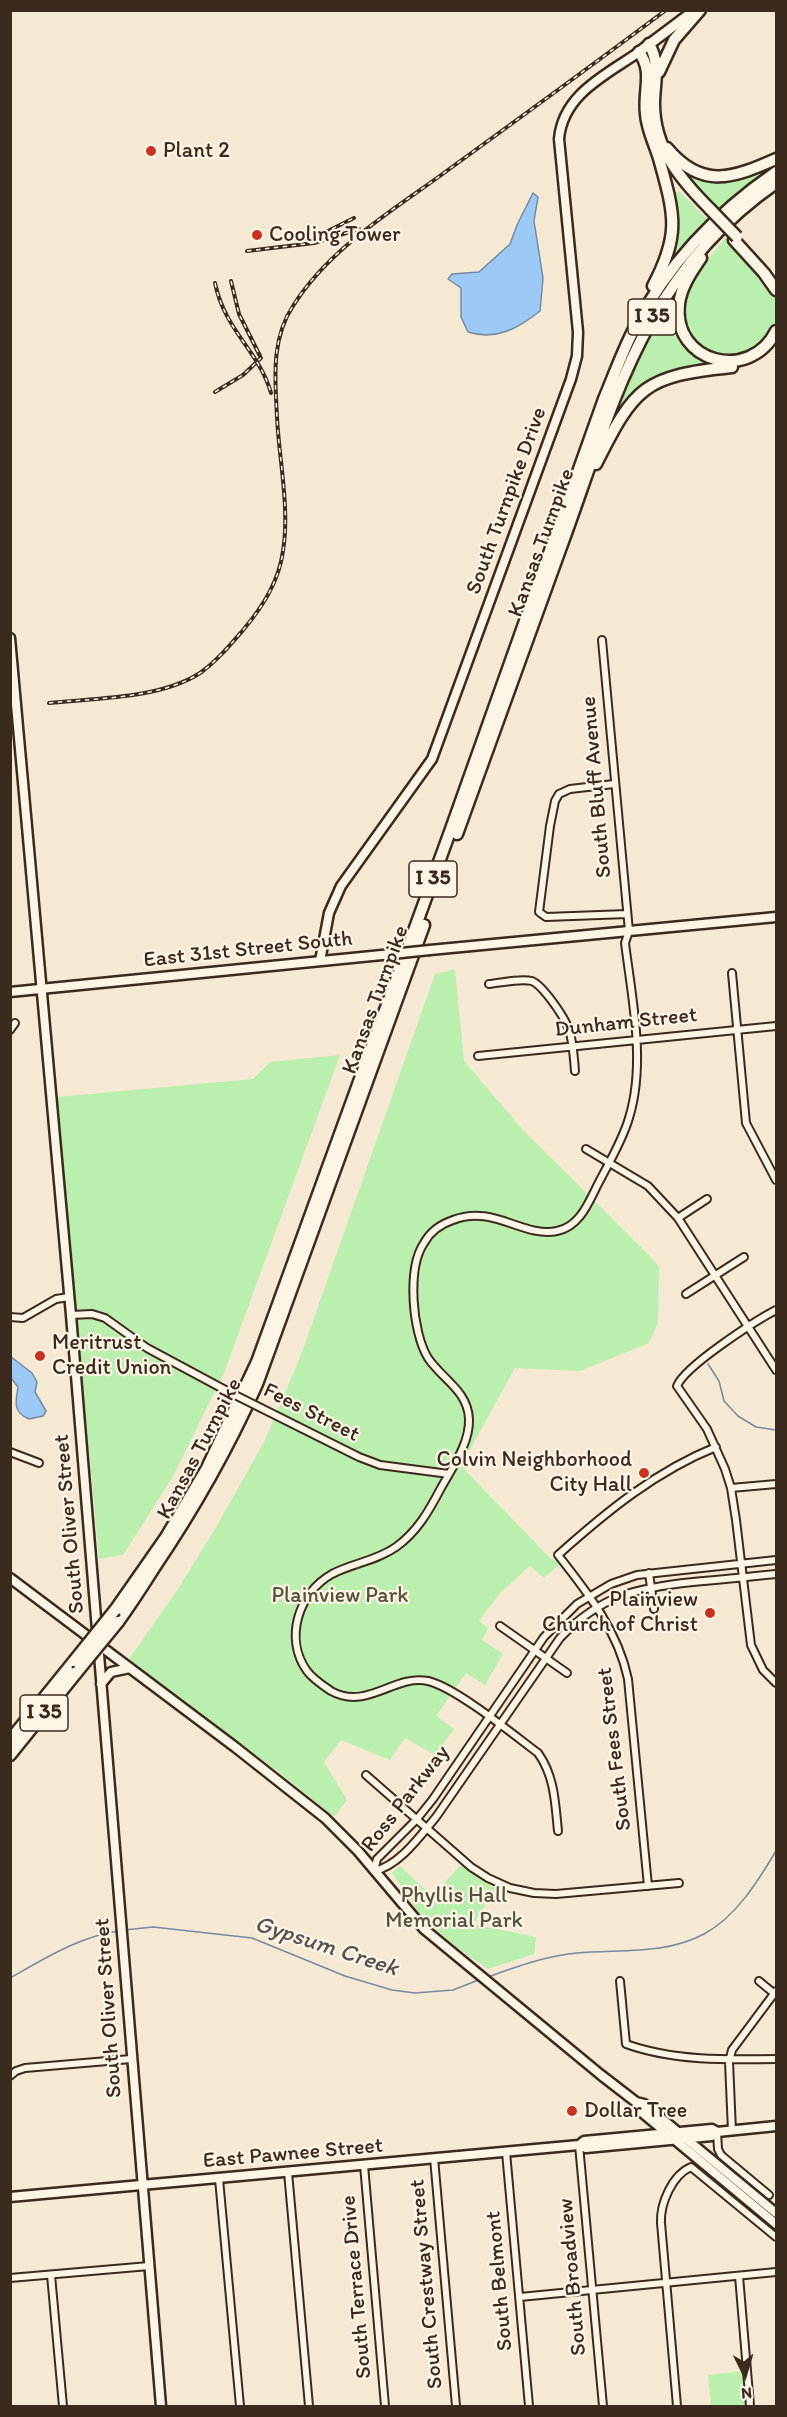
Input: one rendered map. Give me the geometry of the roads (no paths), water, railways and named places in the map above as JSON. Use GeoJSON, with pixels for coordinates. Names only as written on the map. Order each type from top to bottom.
{"type":"FeatureCollection","features":[{"type":"Feature","properties":{"kind":"highway"},"geometry":{"type":"LineString","coordinates":[[700,10],[674,40],[658,75],[654,103],[663,148],[673,168],[708,211]]}},
{"type":"Feature","properties":{"kind":"highway"},"geometry":{"type":"LineString","coordinates":[[649,44],[655,55],[658,75]]}},
{"type":"Feature","properties":{"kind":"highway"},"geometry":{"type":"LineString","coordinates":[[622,355],[629,334],[662,270],[672,241],[671,204],[646,114],[648,69],[639,52]]}},
{"type":"Feature","properties":{"kind":"highway"},"geometry":{"type":"LineString","coordinates":[[656,122],[666,147],[674,156],[683,165],[704,174],[725,177],[737,175],[777,159]]}},
{"type":"Feature","properties":{"kind":"highway"},"geometry":{"type":"LineString","coordinates":[[660,163],[777,281]]}},
{"type":"Feature","properties":{"kind":"highway","name":"Kansas Turnpike"},"geometry":{"type":"LineString","coordinates":[[10,1740],[115,1610],[166,1537],[207,1468],[257,1362],[604,399],[622,355],[649,304],[685,254],[725,212],[777,172]]}},
{"type":"Feature","properties":{"kind":"highway","name":"Kansas Turnpike"},"geometry":{"type":"LineString","coordinates":[[10,1755],[139,1595],[187,1519],[227,1449],[257,1384],[621,382],[645,330],[677,277],[701,248],[754,198],[777,183]]}},
{"type":"Feature","properties":{"kind":"highway"},"geometry":{"type":"LineString","coordinates":[[777,188],[748,210],[708,249],[687,281],[679,304],[679,317],[686,337],[699,351],[716,360],[738,361],[758,353],[777,331]]}},
{"type":"Feature","properties":{"kind":"highway"},"geometry":{"type":"LineString","coordinates":[[735,239],[777,290]]}},
{"type":"Feature","properties":{"kind":"highway"},"geometry":{"type":"LineString","coordinates":[[583,488],[615,426],[636,396],[657,381],[680,374],[733,367],[750,362],[768,350],[777,340]]}},
{"type":"Feature","properties":{"kind":"main road"},"geometry":{"type":"LineString","coordinates":[[639,52],[695,10]]}},
{"type":"Feature","properties":{"kind":"street","name":"South Turnpike Drive"},"geometry":{"type":"LineString","coordinates":[[320,961],[329,913],[341,886],[432,759],[571,379],[577,356],[578,332],[560,139],[564,115],[578,95],[639,52]]}},
{"type":"Feature","properties":{"kind":"street","name":"South Oliver Street"},"geometry":{"type":"LineString","coordinates":[[10,638],[43,989],[131,2059],[162,2406]]}},
{"type":"Feature","properties":{"kind":"street","name":"South Bluff Avenue"},"geometry":{"type":"LineString","coordinates":[[449,1474],[468,1433],[469,1418],[460,1393],[428,1358],[418,1336],[414,1278],[416,1259],[424,1241],[435,1230],[458,1218],[486,1216],[546,1232],[556,1231],[577,1221],[609,1162],[628,1120],[634,1097],[637,1072],[625,943],[629,931],[602,640]]}},
{"type":"Feature","properties":{"kind":"street"},"geometry":{"type":"LineString","coordinates":[[614,784],[564,790],[556,798],[550,825],[540,914],[543,917],[627,914]]}},
{"type":"Feature","properties":{"kind":"street","name":"East 31st Street South"},"geometry":{"type":"LineString","coordinates":[[10,992],[777,917]]}},
{"type":"Feature","properties":{"kind":"street"},"geometry":{"type":"LineString","coordinates":[[732,973],[746,1123],[777,1180]]}},
{"type":"Feature","properties":{"kind":"street"},"geometry":{"type":"LineString","coordinates":[[489,984],[533,982],[542,989],[566,1019],[573,1046],[575,1071]]}},
{"type":"Feature","properties":{"kind":"street","name":"Dunham Street"},"geometry":{"type":"LineString","coordinates":[[478,1056],[777,1026]]}},
{"type":"Feature","properties":{"kind":"street"},"geometry":{"type":"LineString","coordinates":[[586,1149],[648,1186],[678,1218],[777,1370]]}},
{"type":"Feature","properties":{"kind":"street"},"geometry":{"type":"LineString","coordinates":[[678,1218],[707,1199]]}},
{"type":"Feature","properties":{"kind":"street"},"geometry":{"type":"LineString","coordinates":[[686,1294],[744,1257]]}},
{"type":"Feature","properties":{"kind":"street"},"geometry":{"type":"LineString","coordinates":[[10,1317],[23,1318],[56,1299],[69,1297]]}},
{"type":"Feature","properties":{"kind":"street"},"geometry":{"type":"LineString","coordinates":[[777,1310],[748,1327],[703,1360],[676,1386],[707,1429],[731,1488],[751,1645],[760,1665],[777,1683]]}},
{"type":"Feature","properties":{"kind":"street","name":"Fees Street"},"geometry":{"type":"LineString","coordinates":[[71,1315],[92,1314],[105,1318],[147,1348],[359,1457],[380,1465],[449,1474]]}},
{"type":"Feature","properties":{"kind":"street","name":"South Fees Street"},"geometry":{"type":"LineString","coordinates":[[648,1886],[628,1679],[624,1660],[613,1635],[596,1607],[558,1555],[588,1528],[640,1488],[668,1471],[716,1448]]}},
{"type":"Feature","properties":{"kind":"street"},"geometry":{"type":"LineString","coordinates":[[10,1452],[39,1463]]}},
{"type":"Feature","properties":{"kind":"street"},"geometry":{"type":"LineString","coordinates":[[449,1474],[423,1522],[410,1537],[393,1550],[371,1561],[333,1574],[310,1593],[296,1625],[296,1642],[300,1659],[309,1675],[340,1695],[372,1695],[410,1681],[428,1681],[453,1693],[538,1753],[548,1767],[553,1784],[558,1831]]}},
{"type":"Feature","properties":{"kind":"street"},"geometry":{"type":"LineString","coordinates":[[731,1488],[777,1484]]}},
{"type":"Feature","properties":{"kind":"street","name":"Ross Parkway"},"geometry":{"type":"LineString","coordinates":[[777,1560],[649,1573],[611,1584],[589,1596],[555,1624],[417,1819],[377,1859],[374,1871],[385,1869],[427,1828],[546,1658],[571,1626],[596,1607],[627,1592],[651,1586],[777,1574]]}},
{"type":"Feature","properties":{"kind":"street"},"geometry":{"type":"LineString","coordinates":[[649,1573],[654,1609]]}},
{"type":"Feature","properties":{"kind":"street"},"geometry":{"type":"LineString","coordinates":[[10,1578],[324,1817],[424,1929],[636,2102],[639,2110],[667,2133]]}},
{"type":"Feature","properties":{"kind":"street"},"geometry":{"type":"LineString","coordinates":[[500,1626],[567,1672]]}},
{"type":"Feature","properties":{"kind":"street"},"geometry":{"type":"LineString","coordinates":[[101,1684],[111,1672],[130,1668]]}},
{"type":"Feature","properties":{"kind":"street"},"geometry":{"type":"LineString","coordinates":[[366,1775],[471,1867],[488,1878],[510,1887],[534,1893],[556,1893],[679,1883]]}},
{"type":"Feature","properties":{"kind":"street"},"geometry":{"type":"LineString","coordinates":[[620,1981],[626,2043],[644,2050],[730,2060],[777,2059]]}},
{"type":"Feature","properties":{"kind":"street"},"geometry":{"type":"LineString","coordinates":[[732,2131],[730,2060],[732,2050],[776,1994],[759,1981]]}},
{"type":"Feature","properties":{"kind":"street"},"geometry":{"type":"LineString","coordinates":[[11,2075],[25,2068],[131,2059]]}},
{"type":"Feature","properties":{"kind":"street"},"geometry":{"type":"LineString","coordinates":[[636,2102],[644,2103],[678,2137],[777,2224]]}},
{"type":"Feature","properties":{"kind":"street"},"geometry":{"type":"LineString","coordinates":[[646,2135],[651,2127],[650,2119]]}},
{"type":"Feature","properties":{"kind":"street","name":"East Pawnee Street"},"geometry":{"type":"LineString","coordinates":[[10,2197],[506,2151],[579,2145],[586,2148],[706,2136],[717,2132],[777,2126]]}},
{"type":"Feature","properties":{"kind":"street","name":"East Pawnee Street"},"geometry":{"type":"LineString","coordinates":[[579,2145],[584,2141],[667,2133],[678,2137],[712,2129],[717,2132]]}},
{"type":"Feature","properties":{"kind":"street"},"geometry":{"type":"LineString","coordinates":[[717,2132],[718,2149],[721,2155],[769,2195]]}},
{"type":"Feature","properties":{"kind":"street"},"geometry":{"type":"LineString","coordinates":[[703,2153],[706,2136]]}},
{"type":"Feature","properties":{"kind":"street"},"geometry":{"type":"LineString","coordinates":[[678,2137],[703,2153],[777,2213]]}},
{"type":"Feature","properties":{"kind":"street","name":"South Broadview"},"geometry":{"type":"LineString","coordinates":[[579,2145],[603,2406]]}},
{"type":"Feature","properties":{"kind":"street","name":"South Belmont"},"geometry":{"type":"LineString","coordinates":[[506,2151],[529,2406]]}},
{"type":"Feature","properties":{"kind":"street","name":"South Crestway Street"},"geometry":{"type":"LineString","coordinates":[[434,2158],[456,2406]]}},
{"type":"Feature","properties":{"kind":"street","name":"South Terrace Drive"},"geometry":{"type":"LineString","coordinates":[[364,2165],[385,2406]]}},
{"type":"Feature","properties":{"kind":"street"},"geometry":{"type":"LineString","coordinates":[[677,2406],[661,2223],[662,2206],[670,2188],[686,2169],[691,2167],[777,2237]]}},
{"type":"Feature","properties":{"kind":"street"},"geometry":{"type":"LineString","coordinates":[[288,2172],[309,2406]]}},
{"type":"Feature","properties":{"kind":"street"},"geometry":{"type":"LineString","coordinates":[[219,2179],[240,2406]]}},
{"type":"Feature","properties":{"kind":"street"},"geometry":{"type":"LineString","coordinates":[[10,2278],[149,2266]]}},
{"type":"Feature","properties":{"kind":"street"},"geometry":{"type":"LineString","coordinates":[[520,2297],[777,2272]]}},
{"type":"Feature","properties":{"kind":"street"},"geometry":{"type":"LineString","coordinates":[[51,2275],[63,2406]]}},
{"type":"Feature","properties":{"kind":"street"},"geometry":{"type":"LineString","coordinates":[[740,2276],[750,2406]]}},
{"type":"Feature","properties":{"kind":"water"},"geometry":{"type":"Polygon","coordinates":[[[533,193],[538,197],[534,221],[543,278],[540,311],[524,323],[498,334],[468,332],[461,317],[461,288],[448,279],[452,274],[479,272],[510,244],[533,193]]]}},
{"type":"Feature","properties":{"kind":"water"},"geometry":{"type":"Polygon","coordinates":[[[10,1356],[32,1373],[37,1382],[35,1392],[46,1411],[43,1416],[29,1419],[20,1413],[16,1406],[18,1387],[11,1378],[10,1356]]]}},
{"type":"Feature","properties":{"kind":"waterway"},"geometry":{"type":"LineString","coordinates":[[708,1364],[719,1381],[724,1401],[738,1416],[756,1427],[776,1430]]}},
{"type":"Feature","properties":{"kind":"waterway","name":"Gypsum Creek"},"geometry":{"type":"LineString","coordinates":[[488,1977],[554,1956],[642,1950],[689,1941],[716,1927],[736,1908],[754,1886],[776,1851]]}},
{"type":"Feature","properties":{"kind":"waterway","name":"Gypsum Creek"},"geometry":{"type":"LineString","coordinates":[[124,1930],[153,1927],[252,1938],[345,1976],[392,1990],[415,1993],[453,1990],[481,1979]]}},
{"type":"Feature","properties":{"kind":"waterway","name":"Gypsum Creek"},"geometry":{"type":"LineString","coordinates":[[10,1978],[76,1943],[119,1931]]}},
{"type":"Feature","properties":{"kind":"railway"},"geometry":{"type":"LineString","coordinates":[[49,703],[127,696],[166,688],[200,673],[229,646],[264,602],[281,562],[285,518],[277,417],[276,360],[281,332],[293,306],[325,265],[364,231],[666,10]]}},
{"type":"Feature","properties":{"kind":"railway"},"geometry":{"type":"LineString","coordinates":[[316,237],[354,218]]}},
{"type":"Feature","properties":{"kind":"railway"},"geometry":{"type":"LineString","coordinates":[[247,251],[314,243],[359,229]]}},
{"type":"Feature","properties":{"kind":"railway"},"geometry":{"type":"LineString","coordinates":[[231,281],[239,314],[260,356]]}},
{"type":"Feature","properties":{"kind":"railway"},"geometry":{"type":"LineString","coordinates":[[215,283],[226,315],[259,365],[271,393]]}},
{"type":"Feature","properties":{"kind":"railway"},"geometry":{"type":"LineString","coordinates":[[215,392],[243,375],[261,358]]}},
{"type":"Feature","properties":{"kind":"place","name":"Plant 2"},"geometry":{"type":"Point","coordinates":[151,151]}},
{"type":"Feature","properties":{"kind":"place","name":"Cooling Tower"},"geometry":{"type":"Point","coordinates":[257,235]}},
{"type":"Feature","properties":{"kind":"place","name":"Meritrust Credit Union"},"geometry":{"type":"Point","coordinates":[40,1356]}},
{"type":"Feature","properties":{"kind":"place","name":"Colvin Neighborhood City Hall"},"geometry":{"type":"Point","coordinates":[644,1473]}},
{"type":"Feature","properties":{"kind":"place","name":"Plainview Church of Christ"},"geometry":{"type":"Point","coordinates":[710,1613]}},
{"type":"Feature","properties":{"kind":"place","name":"Dollar Tree"},"geometry":{"type":"Point","coordinates":[572,2111]}},
{"type":"Feature","properties":{"kind":"park label","name":"Plainview Park"},"geometry":{"type":"Point","coordinates":[340,1596]}},
{"type":"Feature","properties":{"kind":"park label","name":"Phyllis Hall Memorial Park"},"geometry":{"type":"Point","coordinates":[454,1908]}}]}
